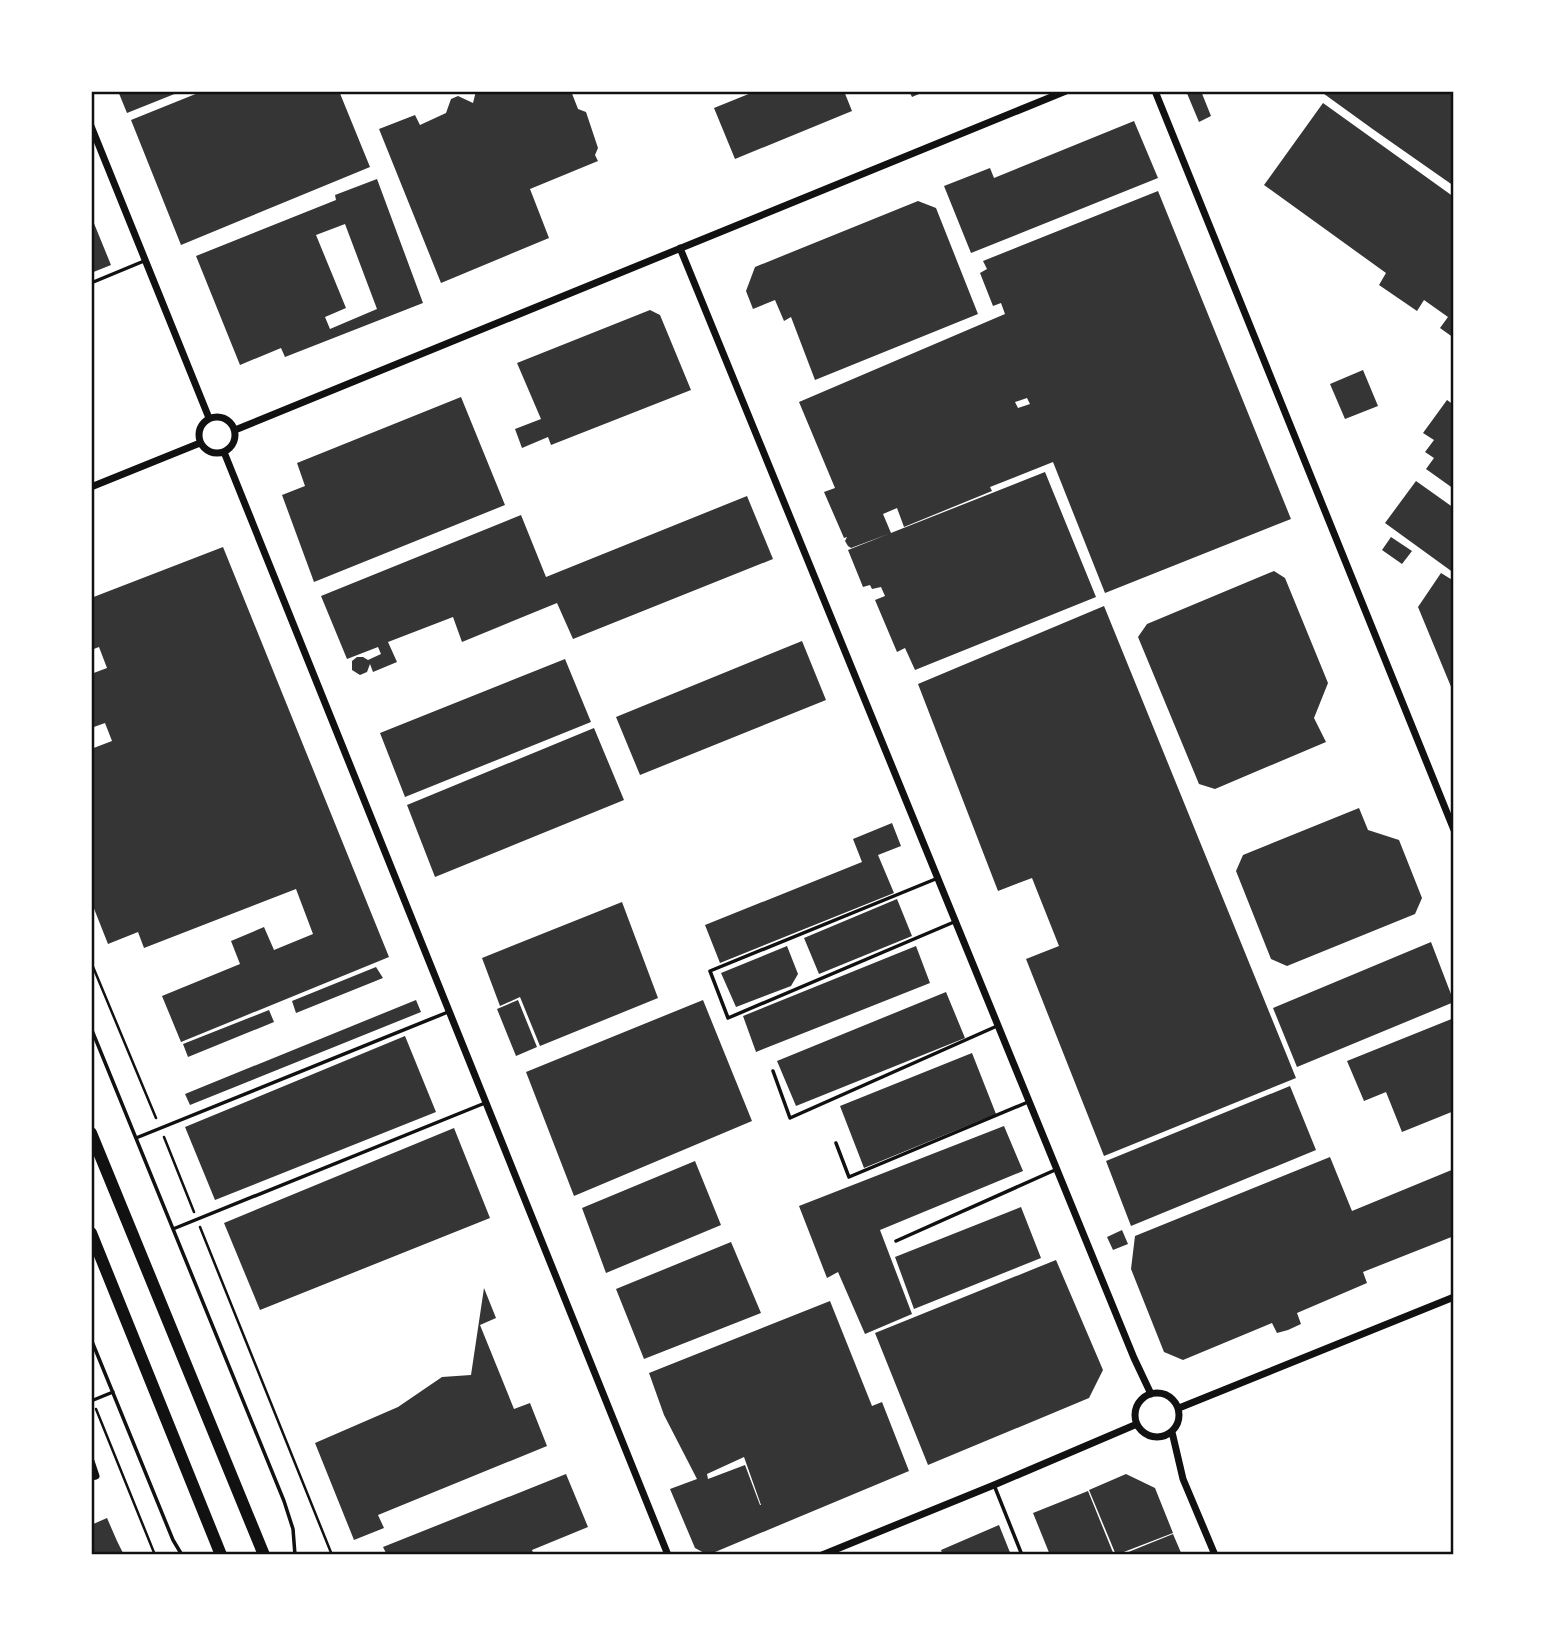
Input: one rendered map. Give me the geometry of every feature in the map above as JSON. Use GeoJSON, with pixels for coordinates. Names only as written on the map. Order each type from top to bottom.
{"type":"FeatureCollection","features":[{"type":"Feature","properties":{"kind":"main road"},"geometry":{"type":"LineString","coordinates":[[91,1133],[264,1555]]}},
{"type":"Feature","properties":{"kind":"main road"},"geometry":{"type":"LineString","coordinates":[[91,1233],[221,1555]]}},
{"type":"Feature","properties":{"kind":"street"},"geometry":{"type":"LineString","coordinates":[[235,430],[1066,91]]}},
{"type":"Feature","properties":{"kind":"street"},"geometry":{"type":"LineString","coordinates":[[1155,91],[1454,830]]}},
{"type":"Feature","properties":{"kind":"street"},"geometry":{"type":"LineString","coordinates":[[92,131],[209,418]]}},
{"type":"Feature","properties":{"kind":"street"},"geometry":{"type":"LineString","coordinates":[[680,248],[1150,1394]]}},
{"type":"Feature","properties":{"kind":"street"},"geometry":{"type":"LineString","coordinates":[[222,417],[232,424],[235,430],[234,443],[224,452],[210,452],[200,443],[200,426],[209,418],[222,417]]}},
{"type":"Feature","properties":{"kind":"street"},"geometry":{"type":"LineString","coordinates":[[91,487],[200,443]]}},
{"type":"Feature","properties":{"kind":"street"},"geometry":{"type":"LineString","coordinates":[[224,452],[668,1555]]}},
{"type":"Feature","properties":{"kind":"street"},"geometry":{"type":"LineString","coordinates":[[1179,1408],[1454,1297]]}},
{"type":"Feature","properties":{"kind":"street"},"geometry":{"type":"LineString","coordinates":[[1150,1394],[1171,1397],[1179,1408],[1178,1421],[1172,1432],[1166,1435],[1152,1436],[1137,1424],[1137,1406],[1150,1394]]}},
{"type":"Feature","properties":{"kind":"street"},"geometry":{"type":"LineString","coordinates":[[822,1555],[1137,1424]]}},
{"type":"Feature","properties":{"kind":"street"},"geometry":{"type":"LineString","coordinates":[[1172,1432],[1183,1479],[1214,1555]]}},
{"type":"Feature","properties":{"kind":"street"},"geometry":{"type":"LineString","coordinates":[[91,1461],[96,1476],[91,1477]]}},
{"type":"Feature","properties":{"kind":"lane"},"geometry":{"type":"LineString","coordinates":[[91,283],[145,261]]}},
{"type":"Feature","properties":{"kind":"lane"},"geometry":{"type":"LineString","coordinates":[[939,878],[710,971],[728,1018],[956,921]]}},
{"type":"Feature","properties":{"kind":"lane"},"geometry":{"type":"LineString","coordinates":[[136,1138],[448,1012]]}},
{"type":"Feature","properties":{"kind":"lane"},"geometry":{"type":"LineString","coordinates":[[773,1071],[790,1118],[999,1026]]}},
{"type":"Feature","properties":{"kind":"lane"},"geometry":{"type":"LineString","coordinates":[[91,1028],[284,1501],[293,1529],[295,1555]]}},
{"type":"Feature","properties":{"kind":"lane"},"geometry":{"type":"LineString","coordinates":[[836,1143],[849,1177],[1030,1101]]}},
{"type":"Feature","properties":{"kind":"lane"},"geometry":{"type":"LineString","coordinates":[[173,1229],[485,1103]]}},
{"type":"Feature","properties":{"kind":"lane"},"geometry":{"type":"LineString","coordinates":[[896,1241],[1057,1169]]}},
{"type":"Feature","properties":{"kind":"lane"},"geometry":{"type":"LineString","coordinates":[[91,1339],[173,1540],[182,1555]]}},
{"type":"Feature","properties":{"kind":"lane"},"geometry":{"type":"LineString","coordinates":[[92,1400],[113,1392]]}},
{"type":"Feature","properties":{"kind":"lane"},"geometry":{"type":"LineString","coordinates":[[994,1485],[1022,1555]]}},
{"type":"Feature","properties":{"kind":"path"},"geometry":{"type":"LineString","coordinates":[[91,962],[332,1555]]}},
{"type":"Feature","properties":{"kind":"path"},"geometry":{"type":"LineString","coordinates":[[92,1400],[155,1555]]}},
{"type":"Feature","properties":{"kind":"building"},"geometry":{"type":"Polygon","coordinates":[[[118,91],[182,91],[127,113],[118,91]]]}},
{"type":"Feature","properties":{"kind":"building"},"geometry":{"type":"Polygon","coordinates":[[[203,91],[339,91],[370,167],[181,245],[131,120],[203,91]]]}},
{"type":"Feature","properties":{"kind":"building"},"geometry":{"type":"Polygon","coordinates":[[[476,91],[571,91],[578,109],[586,112],[598,148],[595,155],[598,161],[530,189],[549,238],[441,283],[379,129],[415,115],[420,125],[446,113],[451,99],[458,96],[473,103],[476,91]]]}},
{"type":"Feature","properties":{"kind":"building"},"geometry":{"type":"Polygon","coordinates":[[[756,91],[844,91],[852,111],[735,159],[714,108],[756,91]]]}},
{"type":"Feature","properties":{"kind":"building"},"geometry":{"type":"Polygon","coordinates":[[[909,91],[926,91],[912,97],[909,91]]]}},
{"type":"Feature","properties":{"kind":"building"},"geometry":{"type":"Polygon","coordinates":[[[1186,91],[1201,91],[1211,116],[1199,122],[1186,91]]]}},
{"type":"Feature","properties":{"kind":"building"},"geometry":{"type":"Polygon","coordinates":[[[1320,91],[1454,91],[1454,186],[1374,130],[1320,91]]]}},
{"type":"Feature","properties":{"kind":"building"},"geometry":{"type":"Polygon","coordinates":[[[1323,103],[1454,197],[1454,338],[1440,328],[1448,317],[1424,300],[1417,311],[1379,285],[1386,273],[1264,185],[1323,103]]]}},
{"type":"Feature","properties":{"kind":"building"},"geometry":{"type":"Polygon","coordinates":[[[1134,121],[1158,178],[971,253],[944,186],[990,168],[994,178],[1134,121]]]}},
{"type":"Feature","properties":{"kind":"building"},"geometry":{"type":"Polygon","coordinates":[[[377,179],[423,303],[285,357],[281,348],[240,365],[196,256],[336,200],[335,195],[377,179]],[[345,224],[316,235],[346,308],[325,317],[330,329],[377,309],[345,224]]]}},
{"type":"Feature","properties":{"kind":"building"},"geometry":{"type":"Polygon","coordinates":[[[1158,191],[1291,519],[1105,593],[1053,462],[990,487],[992,491],[904,527],[897,508],[883,514],[891,533],[851,548],[848,546],[845,541],[847,537],[844,538],[824,492],[835,488],[799,402],[1005,314],[1001,303],[993,306],[980,273],[987,269],[983,261],[1158,191]],[[1027,398],[1015,402],[1018,408],[1030,404],[1027,398]]]}},
{"type":"Feature","properties":{"kind":"building"},"geometry":{"type":"Polygon","coordinates":[[[918,201],[936,208],[978,314],[815,380],[791,317],[784,321],[775,300],[753,309],[746,291],[755,267],[918,201]]]}},
{"type":"Feature","properties":{"kind":"building"},"geometry":{"type":"Polygon","coordinates":[[[91,216],[111,265],[91,273],[91,216]]]}},
{"type":"Feature","properties":{"kind":"building"},"geometry":{"type":"Polygon","coordinates":[[[650,310],[660,315],[691,390],[551,445],[548,437],[522,448],[515,429],[541,419],[517,363],[650,310]]]}},
{"type":"Feature","properties":{"kind":"building"},"geometry":{"type":"Polygon","coordinates":[[[1363,370],[1378,406],[1345,419],[1330,384],[1363,370]]]}},
{"type":"Feature","properties":{"kind":"building"},"geometry":{"type":"Polygon","coordinates":[[[461,397],[505,505],[314,582],[282,495],[305,486],[297,463],[461,397]]]}},
{"type":"Feature","properties":{"kind":"building"},"geometry":{"type":"Polygon","coordinates":[[[1447,400],[1454,405],[1454,489],[1426,469],[1434,458],[1425,452],[1434,440],[1423,433],[1447,400]]]}},
{"type":"Feature","properties":{"kind":"building"},"geometry":{"type":"Polygon","coordinates":[[[1045,472],[1096,597],[915,670],[905,648],[897,652],[875,600],[885,596],[881,587],[863,587],[848,550],[1045,472]]]}},
{"type":"Feature","properties":{"kind":"building"},"geometry":{"type":"Polygon","coordinates":[[[1416,481],[1454,508],[1454,573],[1385,523],[1416,481]]]}},
{"type":"Feature","properties":{"kind":"building"},"geometry":{"type":"Polygon","coordinates":[[[747,496],[773,559],[573,639],[557,603],[462,642],[453,617],[388,642],[397,662],[373,672],[370,664],[367,672],[360,675],[352,670],[352,661],[357,657],[368,660],[381,654],[378,647],[347,659],[321,596],[521,515],[546,577],[747,496]]]}},
{"type":"Feature","properties":{"kind":"building"},"geometry":{"type":"Polygon","coordinates":[[[1391,537],[1412,551],[1402,564],[1382,550],[1391,537]]]}},
{"type":"Feature","properties":{"kind":"building"},"geometry":{"type":"Polygon","coordinates":[[[223,547],[389,957],[181,1042],[162,996],[240,964],[231,941],[264,927],[274,950],[313,934],[296,889],[144,948],[138,932],[108,944],[91,901],[91,749],[112,741],[105,723],[91,728],[91,674],[107,668],[99,647],[91,650],[91,598],[223,547]]]}},
{"type":"Feature","properties":{"kind":"building"},"geometry":{"type":"Polygon","coordinates":[[[1274,571],[1285,578],[1328,683],[1314,718],[1326,742],[1215,789],[1199,784],[1138,637],[1147,624],[1274,571]]]}},
{"type":"Feature","properties":{"kind":"building"},"geometry":{"type":"Polygon","coordinates":[[[1441,573],[1454,581],[1454,694],[1418,607],[1441,573]]]}},
{"type":"Feature","properties":{"kind":"building"},"geometry":{"type":"Polygon","coordinates":[[[1104,606],[1296,1078],[1104,1156],[1026,959],[1059,946],[1032,878],[998,891],[918,684],[1104,606]]]}},
{"type":"Feature","properties":{"kind":"building"},"geometry":{"type":"Polygon","coordinates":[[[802,641],[826,700],[640,775],[616,717],[802,641]]]}},
{"type":"Feature","properties":{"kind":"building"},"geometry":{"type":"Polygon","coordinates":[[[565,659],[591,722],[405,797],[380,733],[565,659]]]}},
{"type":"Feature","properties":{"kind":"building"},"geometry":{"type":"Polygon","coordinates":[[[594,728],[624,800],[435,877],[407,805],[594,728]]]}},
{"type":"Feature","properties":{"kind":"building"},"geometry":{"type":"Polygon","coordinates":[[[1359,808],[1368,830],[1399,840],[1422,898],[1415,914],[1287,966],[1271,959],[1236,871],[1243,855],[1359,808]]]}},
{"type":"Feature","properties":{"kind":"building"},"geometry":{"type":"Polygon","coordinates":[[[892,823],[901,846],[878,855],[894,893],[720,963],[705,925],[862,862],[853,839],[892,823]]]}},
{"type":"Feature","properties":{"kind":"building"},"geometry":{"type":"Polygon","coordinates":[[[897,899],[912,936],[819,974],[804,938],[897,899]]]}},
{"type":"Feature","properties":{"kind":"building"},"geometry":{"type":"Polygon","coordinates":[[[622,902],[658,998],[540,1046],[520,997],[500,1006],[482,958],[622,902]]]}},
{"type":"Feature","properties":{"kind":"building"},"geometry":{"type":"Polygon","coordinates":[[[1431,942],[1454,1002],[1297,1067],[1273,1008],[1431,942]]]}},
{"type":"Feature","properties":{"kind":"building"},"geometry":{"type":"Polygon","coordinates":[[[787,946],[798,974],[791,986],[736,1007],[721,973],[787,946]]]}},
{"type":"Feature","properties":{"kind":"building"},"geometry":{"type":"Polygon","coordinates":[[[916,946],[930,983],[756,1052],[743,1016],[916,946]]]}},
{"type":"Feature","properties":{"kind":"building"},"geometry":{"type":"Polygon","coordinates":[[[376,967],[383,978],[296,1013],[292,1001],[376,967]]]}},
{"type":"Feature","properties":{"kind":"building"},"geometry":{"type":"Polygon","coordinates":[[[946,992],[965,1038],[796,1106],[777,1061],[946,992]]]}},
{"type":"Feature","properties":{"kind":"building"},"geometry":{"type":"Polygon","coordinates":[[[416,1000],[421,1012],[190,1105],[185,1094],[416,1000]]]}},
{"type":"Feature","properties":{"kind":"building"},"geometry":{"type":"Polygon","coordinates":[[[518,1000],[537,1047],[516,1056],[497,1009],[518,1000]]]}},
{"type":"Feature","properties":{"kind":"building"},"geometry":{"type":"Polygon","coordinates":[[[703,1000],[752,1121],[574,1196],[526,1072],[703,1000]]]}},
{"type":"Feature","properties":{"kind":"building"},"geometry":{"type":"Polygon","coordinates":[[[269,1010],[274,1022],[188,1057],[183,1044],[269,1010]]]}},
{"type":"Feature","properties":{"kind":"building"},"geometry":{"type":"Polygon","coordinates":[[[1454,1018],[1454,1111],[1402,1132],[1386,1092],[1364,1101],[1347,1061],[1454,1018]]]}},
{"type":"Feature","properties":{"kind":"building"},"geometry":{"type":"Polygon","coordinates":[[[405,1036],[436,1112],[215,1200],[185,1127],[405,1036]]]}},
{"type":"Feature","properties":{"kind":"building"},"geometry":{"type":"Polygon","coordinates":[[[972,1053],[996,1114],[864,1168],[840,1106],[972,1053]]]}},
{"type":"Feature","properties":{"kind":"building"},"geometry":{"type":"Polygon","coordinates":[[[1290,1086],[1316,1150],[1131,1226],[1106,1161],[1290,1086]]]}},
{"type":"Feature","properties":{"kind":"building"},"geometry":{"type":"Polygon","coordinates":[[[1004,1126],[1023,1171],[880,1230],[912,1314],[865,1334],[838,1272],[827,1278],[799,1206],[1004,1126]]]}},
{"type":"Feature","properties":{"kind":"building"},"geometry":{"type":"Polygon","coordinates":[[[454,1128],[490,1218],[260,1310],[224,1223],[454,1128]]]}},
{"type":"Feature","properties":{"kind":"building"},"geometry":{"type":"Polygon","coordinates":[[[1330,1157],[1352,1211],[1454,1169],[1454,1236],[1363,1272],[1367,1283],[1297,1313],[1301,1324],[1288,1330],[1277,1333],[1272,1323],[1183,1360],[1164,1352],[1131,1269],[1135,1236],[1330,1157]]]}},
{"type":"Feature","properties":{"kind":"building"},"geometry":{"type":"Polygon","coordinates":[[[695,1161],[721,1225],[606,1273],[582,1208],[695,1161]]]}},
{"type":"Feature","properties":{"kind":"building"},"geometry":{"type":"Polygon","coordinates":[[[1021,1207],[1041,1258],[914,1309],[895,1257],[1021,1207]]]}},
{"type":"Feature","properties":{"kind":"building"},"geometry":{"type":"Polygon","coordinates":[[[1122,1230],[1128,1244],[1113,1250],[1107,1237],[1122,1230]]]}},
{"type":"Feature","properties":{"kind":"building"},"geometry":{"type":"Polygon","coordinates":[[[731,1242],[761,1313],[644,1359],[616,1289],[731,1242]]]}},
{"type":"Feature","properties":{"kind":"building"},"geometry":{"type":"Polygon","coordinates":[[[1056,1260],[1103,1370],[1089,1398],[928,1465],[875,1333],[1056,1260]]]}},
{"type":"Feature","properties":{"kind":"building"},"geometry":{"type":"Polygon","coordinates":[[[484,1288],[496,1318],[480,1325],[514,1409],[530,1403],[547,1446],[378,1515],[384,1528],[354,1540],[315,1443],[398,1407],[442,1377],[471,1375],[484,1288]]]}},
{"type":"Feature","properties":{"kind":"building"},"geometry":{"type":"Polygon","coordinates":[[[830,1301],[872,1406],[882,1402],[909,1471],[708,1555],[695,1548],[670,1489],[697,1479],[664,1415],[649,1373],[830,1301]],[[744,1457],[707,1474],[708,1479],[745,1465],[761,1505],[744,1457]]]}},
{"type":"Feature","properties":{"kind":"building"},"geometry":{"type":"Polygon","coordinates":[[[566,1474],[588,1527],[532,1550],[534,1555],[387,1555],[383,1547],[566,1474]]]}},
{"type":"Feature","properties":{"kind":"building"},"geometry":{"type":"Polygon","coordinates":[[[1126,1474],[1155,1488],[1173,1533],[1116,1555],[1089,1490],[1126,1474]]]}},
{"type":"Feature","properties":{"kind":"building"},"geometry":{"type":"Polygon","coordinates":[[[1088,1491],[1114,1555],[1050,1555],[1033,1513],[1088,1491]]]}},
{"type":"Feature","properties":{"kind":"building"},"geometry":{"type":"Polygon","coordinates":[[[107,1518],[124,1555],[91,1555],[91,1525],[107,1518]]]}},
{"type":"Feature","properties":{"kind":"building"},"geometry":{"type":"Polygon","coordinates":[[[999,1525],[1011,1555],[943,1555],[941,1550],[999,1525]]]}},
{"type":"Feature","properties":{"kind":"building"},"geometry":{"type":"Polygon","coordinates":[[[1173,1534],[1182,1555],[1121,1555],[1173,1534]]]}}]}
